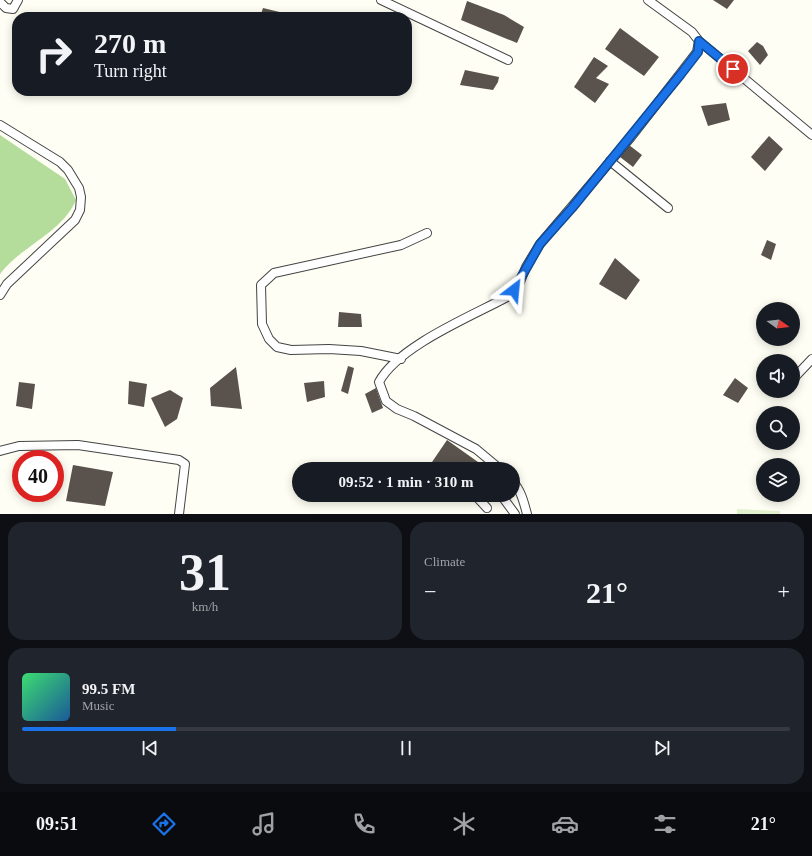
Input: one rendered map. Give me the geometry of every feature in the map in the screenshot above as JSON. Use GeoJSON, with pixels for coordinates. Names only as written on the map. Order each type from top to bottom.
{"type":"FeatureCollection","features":[{"type":"Feature","properties":{"kind":"street"},"geometry":{"type":"LineString","coordinates":[[0,2],[6,8],[13,9],[18,0]]}},
{"type":"Feature","properties":{"kind":"street"},"geometry":{"type":"LineString","coordinates":[[380,0],[406,12]]}},
{"type":"Feature","properties":{"kind":"street"},"geometry":{"type":"LineString","coordinates":[[648,0],[692,32],[699,41],[812,135]]}},
{"type":"Feature","properties":{"kind":"street"},"geometry":{"type":"LineString","coordinates":[[412,15],[508,60]]}},
{"type":"Feature","properties":{"kind":"street"},"geometry":{"type":"LineString","coordinates":[[492,462],[476,449],[414,416],[397,409],[386,401],[379,382],[383,374],[419,344],[449,326],[507,297],[520,282],[526,267],[540,244],[610,161],[698,52],[699,41]]}},
{"type":"Feature","properties":{"kind":"street"},"geometry":{"type":"LineString","coordinates":[[0,125],[60,162],[68,170],[79,188],[82,203],[75,220],[7,284],[0,295]]}},
{"type":"Feature","properties":{"kind":"street"},"geometry":{"type":"LineString","coordinates":[[610,161],[668,208]]}},
{"type":"Feature","properties":{"kind":"street"},"geometry":{"type":"LineString","coordinates":[[401,359],[361,351],[329,349],[291,350],[277,347],[269,339],[262,324],[261,285],[274,272],[401,245],[427,233]]}},
{"type":"Feature","properties":{"kind":"street"},"geometry":{"type":"LineString","coordinates":[[800,372],[812,359]]}},
{"type":"Feature","properties":{"kind":"street"},"geometry":{"type":"LineString","coordinates":[[0,450],[19,446],[78,445],[179,460],[185,464],[179,514]]}},
{"type":"Feature","properties":{"kind":"street"},"geometry":{"type":"LineString","coordinates":[[520,493],[527,514]]}},
{"type":"Feature","properties":{"kind":"street"},"geometry":{"type":"LineString","coordinates":[[482,502],[487,508]]}},
{"type":"Feature","properties":{"kind":"street"},"geometry":{"type":"LineString","coordinates":[[506,502],[515,514]]}},
{"type":"Feature","properties":{"kind":"green space"},"geometry":{"type":"Polygon","coordinates":[[[0,135],[65,179],[76,200],[70,212],[61,222],[19,255],[0,274],[0,135]]]}},
{"type":"Feature","properties":{"kind":"green space"},"geometry":{"type":"Polygon","coordinates":[[[737,509],[780,511],[780,514],[737,514],[737,509]]]}},
{"type":"Feature","properties":{"kind":"building"},"geometry":{"type":"Polygon","coordinates":[[[713,0],[734,0],[727,9],[713,0]]]}},
{"type":"Feature","properties":{"kind":"building"},"geometry":{"type":"Polygon","coordinates":[[[467,1],[504,15],[524,27],[517,43],[461,20],[467,1]]]}},
{"type":"Feature","properties":{"kind":"building"},"geometry":{"type":"Polygon","coordinates":[[[263,8],[280,12],[262,12],[263,8]]]}},
{"type":"Feature","properties":{"kind":"building"},"geometry":{"type":"Polygon","coordinates":[[[620,28],[659,57],[644,76],[605,49],[620,28]]]}},
{"type":"Feature","properties":{"kind":"building"},"geometry":{"type":"Polygon","coordinates":[[[757,42],[763,46],[768,55],[760,65],[748,51],[757,42]]]}},
{"type":"Feature","properties":{"kind":"building"},"geometry":{"type":"Polygon","coordinates":[[[594,57],[608,66],[596,78],[609,84],[595,103],[574,87],[594,57]]]}},
{"type":"Feature","properties":{"kind":"building"},"geometry":{"type":"Polygon","coordinates":[[[465,70],[499,77],[498,82],[493,90],[460,85],[465,70]]]}},
{"type":"Feature","properties":{"kind":"building"},"geometry":{"type":"Polygon","coordinates":[[[726,103],[730,120],[708,126],[701,106],[726,103]]]}},
{"type":"Feature","properties":{"kind":"building"},"geometry":{"type":"Polygon","coordinates":[[[769,136],[783,149],[765,171],[751,157],[769,136]]]}},
{"type":"Feature","properties":{"kind":"building"},"geometry":{"type":"Polygon","coordinates":[[[629,145],[642,155],[633,167],[620,157],[629,145]]]}},
{"type":"Feature","properties":{"kind":"building"},"geometry":{"type":"Polygon","coordinates":[[[767,240],[776,244],[771,260],[761,255],[767,240]]]}},
{"type":"Feature","properties":{"kind":"building"},"geometry":{"type":"Polygon","coordinates":[[[615,258],[640,280],[626,300],[599,284],[615,258]]]}},
{"type":"Feature","properties":{"kind":"building"},"geometry":{"type":"Polygon","coordinates":[[[339,312],[361,314],[362,327],[338,327],[339,312]]]}},
{"type":"Feature","properties":{"kind":"building"},"geometry":{"type":"Polygon","coordinates":[[[348,366],[354,368],[348,394],[341,391],[348,366]]]}},
{"type":"Feature","properties":{"kind":"building"},"geometry":{"type":"Polygon","coordinates":[[[236,367],[242,409],[211,406],[210,388],[236,367]]]}},
{"type":"Feature","properties":{"kind":"building"},"geometry":{"type":"Polygon","coordinates":[[[735,378],[748,388],[738,403],[723,395],[735,378]]]}},
{"type":"Feature","properties":{"kind":"building"},"geometry":{"type":"Polygon","coordinates":[[[129,381],[147,384],[144,407],[128,404],[129,381]]]}},
{"type":"Feature","properties":{"kind":"building"},"geometry":{"type":"Polygon","coordinates":[[[324,381],[325,397],[307,402],[304,383],[324,381]]]}},
{"type":"Feature","properties":{"kind":"building"},"geometry":{"type":"Polygon","coordinates":[[[19,382],[35,384],[32,409],[16,406],[19,382]]]}},
{"type":"Feature","properties":{"kind":"building"},"geometry":{"type":"Polygon","coordinates":[[[376,388],[383,408],[372,413],[365,394],[376,388]]]}},
{"type":"Feature","properties":{"kind":"building"},"geometry":{"type":"Polygon","coordinates":[[[170,390],[183,398],[177,419],[165,427],[151,398],[170,390]]]}},
{"type":"Feature","properties":{"kind":"building"},"geometry":{"type":"Polygon","coordinates":[[[447,440],[478,462],[432,462],[447,440]]]}},
{"type":"Feature","properties":{"kind":"building"},"geometry":{"type":"Polygon","coordinates":[[[73,465],[113,472],[105,506],[66,501],[73,465]]]}},
{"type":"Feature","properties":{"kind":"route"},"geometry":{"type":"LineString","coordinates":[[514,290],[520,282],[526,267],[540,244],[631,137],[681,74],[698,52],[699,41],[733,69]]}}]}
